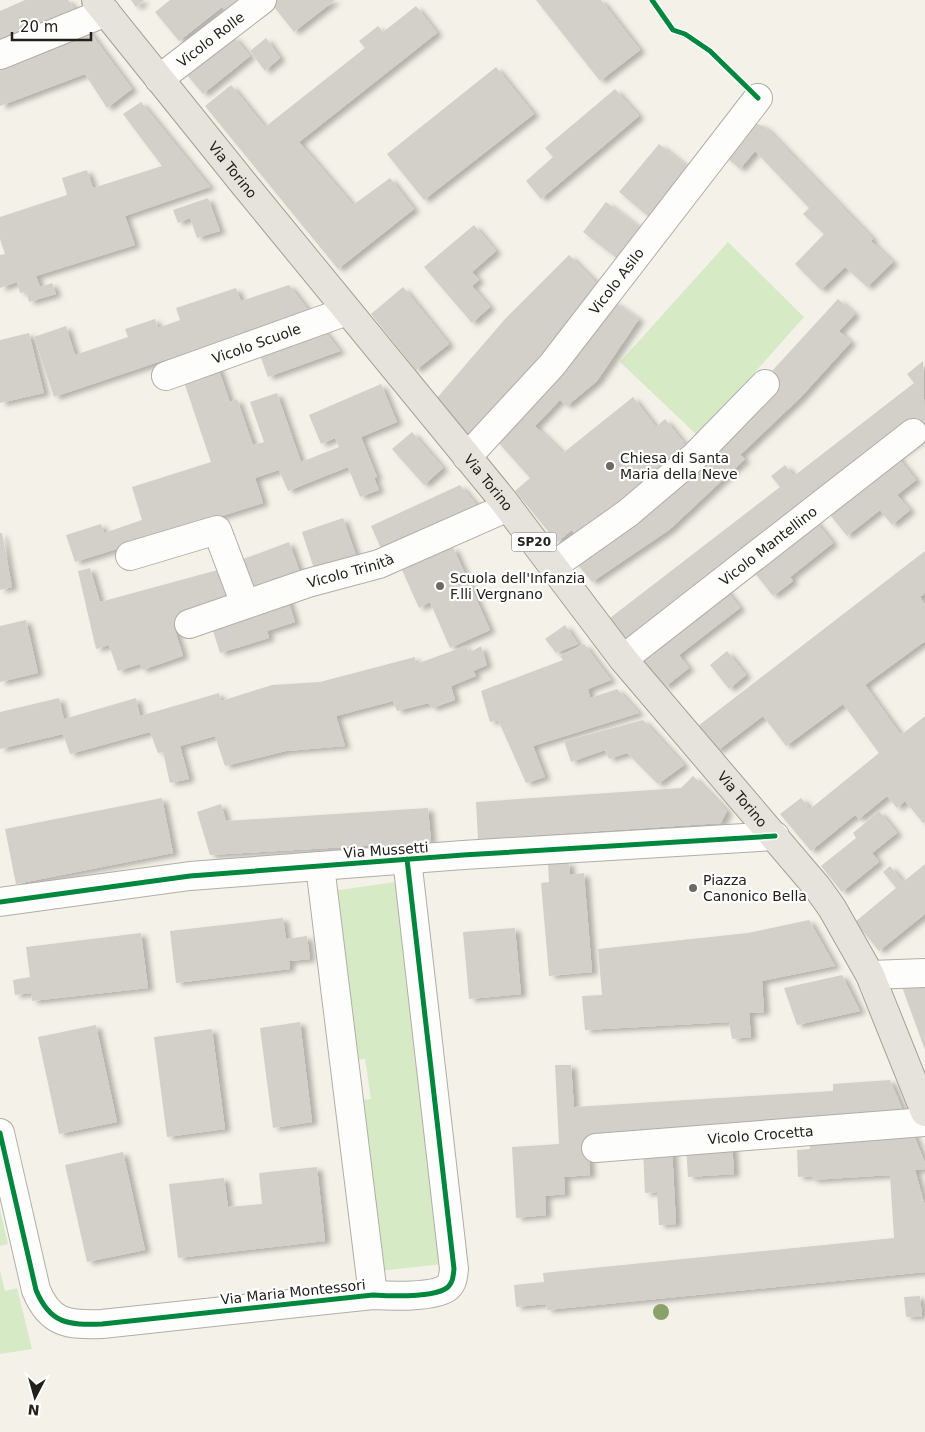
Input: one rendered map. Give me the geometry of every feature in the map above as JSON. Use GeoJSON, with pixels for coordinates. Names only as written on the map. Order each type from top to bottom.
{"type":"FeatureCollection","features":[{"type":"Feature","properties":{"kind":"main road","name":"Via Torino"},"geometry":{"type":"LineString","coordinates":[[101,6],[508,507],[624,659],[775,836],[832,908],[870,975],[925,1112]]}},
{"type":"Feature","properties":{"kind":"street","name":"Vicolo Rolle"},"geometry":{"type":"LineString","coordinates":[[159,79],[262,0]]}},
{"type":"Feature","properties":{"kind":"street"},"geometry":{"type":"LineString","coordinates":[[0,55],[101,6]]}},
{"type":"Feature","properties":{"kind":"street","name":"Vicolo Asilo"},"geometry":{"type":"LineString","coordinates":[[467,457],[552,365],[758,98]]}},
{"type":"Feature","properties":{"kind":"street","name":"Vicolo Scuole"},"geometry":{"type":"LineString","coordinates":[[166,376],[347,311]]}},
{"type":"Feature","properties":{"kind":"street"},"geometry":{"type":"LineString","coordinates":[[553,566],[628,513],[694,457],[765,384]]}},
{"type":"Feature","properties":{"kind":"street","name":"Vicolo Mantellino"},"geometry":{"type":"LineString","coordinates":[[624,659],[913,433]]}},
{"type":"Feature","properties":{"kind":"street","name":"Vicolo Trinità"},"geometry":{"type":"LineString","coordinates":[[189,624],[308,582],[379,564],[508,507]]}},
{"type":"Feature","properties":{"kind":"street"},"geometry":{"type":"LineString","coordinates":[[130,556],[218,530],[245,604]]}},
{"type":"Feature","properties":{"kind":"street","name":"Via Mussetti"},"geometry":{"type":"LineString","coordinates":[[0,902],[190,876],[408,859],[775,836]]}},
{"type":"Feature","properties":{"kind":"street","name":"Via Maria Montessori"},"geometry":{"type":"LineString","coordinates":[[0,1133],[36,1290],[43,1307],[58,1320],[78,1324],[102,1324],[373,1295],[392,1297],[439,1292],[447,1288],[453,1282],[454,1276],[408,859]]}},
{"type":"Feature","properties":{"kind":"street"},"geometry":{"type":"LineString","coordinates":[[320,866],[373,1295]]}},
{"type":"Feature","properties":{"kind":"street"},"geometry":{"type":"LineString","coordinates":[[870,975],[925,973]]}},
{"type":"Feature","properties":{"kind":"street","name":"Vicolo Crocetta"},"geometry":{"type":"LineString","coordinates":[[596,1148],[925,1122]]}},
{"type":"Feature","properties":{"kind":"green space"},"geometry":{"type":"Polygon","coordinates":[[[728,242],[804,317],[698,436],[620,362],[728,242]]]}},
{"type":"Feature","properties":{"kind":"green space"},"geometry":{"type":"Polygon","coordinates":[[[403,881],[443,1264],[379,1271],[358,1101],[371,1099],[365,1059],[353,1060],[332,891],[403,881]]]}},
{"type":"Feature","properties":{"kind":"green space"},"geometry":{"type":"Polygon","coordinates":[[[0,1210],[8,1244],[0,1246],[0,1210]]]}},
{"type":"Feature","properties":{"kind":"green space"},"geometry":{"type":"Polygon","coordinates":[[[0,1270],[5,1291],[17,1288],[32,1349],[0,1354],[0,1270]]]}},
{"type":"Feature","properties":{"kind":"building"},"geometry":{"type":"Polygon","coordinates":[[[25,0],[68,0],[82,18],[0,51],[0,11],[25,0]]]}},
{"type":"Feature","properties":{"kind":"building"},"geometry":{"type":"Polygon","coordinates":[[[131,0],[144,0],[136,7],[131,0]]]}},
{"type":"Feature","properties":{"kind":"building"},"geometry":{"type":"Polygon","coordinates":[[[170,0],[249,0],[229,16],[222,7],[179,41],[155,12],[170,0]]]}},
{"type":"Feature","properties":{"kind":"building"},"geometry":{"type":"Polygon","coordinates":[[[275,0],[335,0],[294,32],[271,3],[275,0]]]}},
{"type":"Feature","properties":{"kind":"building"},"geometry":{"type":"Polygon","coordinates":[[[536,0],[601,0],[640,50],[600,81],[536,0]]]}},
{"type":"Feature","properties":{"kind":"building"},"geometry":{"type":"Polygon","coordinates":[[[416,6],[437,33],[299,142],[353,205],[390,178],[414,209],[338,269],[205,106],[231,85],[265,127],[365,48],[359,41],[378,26],[383,32],[416,6]]]}},
{"type":"Feature","properties":{"kind":"building"},"geometry":{"type":"Polygon","coordinates":[[[86,27],[132,89],[107,108],[85,74],[0,106],[0,62],[86,27]]]}},
{"type":"Feature","properties":{"kind":"building"},"geometry":{"type":"Polygon","coordinates":[[[233,36],[250,56],[203,94],[186,74],[233,36]]]}},
{"type":"Feature","properties":{"kind":"building"},"geometry":{"type":"Polygon","coordinates":[[[266,38],[280,58],[265,71],[250,51],[266,38]]]}},
{"type":"Feature","properties":{"kind":"building"},"geometry":{"type":"Polygon","coordinates":[[[496,67],[534,114],[424,200],[387,154],[496,67]]]}},
{"type":"Feature","properties":{"kind":"building"},"geometry":{"type":"Polygon","coordinates":[[[615,89],[639,116],[541,199],[526,181],[553,157],[545,148],[615,89]]]}},
{"type":"Feature","properties":{"kind":"building"},"geometry":{"type":"Polygon","coordinates":[[[141,102],[210,187],[125,216],[135,245],[36,276],[40,287],[52,283],[56,294],[29,302],[26,291],[20,293],[17,282],[0,288],[0,255],[5,254],[0,239],[0,217],[67,195],[62,178],[87,170],[93,188],[162,166],[123,114],[141,102]]]}},
{"type":"Feature","properties":{"kind":"building"},"geometry":{"type":"Polygon","coordinates":[[[755,123],[765,127],[873,239],[871,241],[893,262],[867,287],[845,267],[821,290],[795,264],[824,234],[803,214],[809,208],[755,151],[740,169],[724,155],[755,123]]]}},
{"type":"Feature","properties":{"kind":"building"},"geometry":{"type":"Polygon","coordinates":[[[659,144],[689,168],[649,217],[619,192],[659,144]]]}},
{"type":"Feature","properties":{"kind":"building"},"geometry":{"type":"Polygon","coordinates":[[[208,198],[220,231],[197,238],[190,218],[178,223],[173,210],[208,198]]]}},
{"type":"Feature","properties":{"kind":"building"},"geometry":{"type":"Polygon","coordinates":[[[606,202],[642,229],[619,260],[583,232],[606,202]]]}},
{"type":"Feature","properties":{"kind":"building"},"geometry":{"type":"Polygon","coordinates":[[[474,225],[496,251],[472,272],[479,280],[472,286],[490,307],[472,323],[424,267],[474,225]]]}},
{"type":"Feature","properties":{"kind":"building"},"geometry":{"type":"Polygon","coordinates":[[[569,255],[600,286],[568,334],[469,438],[437,398],[505,319],[569,255]]]}},
{"type":"Feature","properties":{"kind":"building"},"geometry":{"type":"Polygon","coordinates":[[[289,285],[312,315],[171,363],[170,358],[54,397],[34,337],[66,326],[75,355],[128,337],[125,329],[155,319],[158,328],[180,320],[176,308],[236,288],[241,301],[289,285]]]}},
{"type":"Feature","properties":{"kind":"building"},"geometry":{"type":"Polygon","coordinates":[[[403,287],[449,344],[416,370],[371,314],[403,287]]]}},
{"type":"Feature","properties":{"kind":"building"},"geometry":{"type":"Polygon","coordinates":[[[838,299],[855,314],[839,331],[851,342],[801,397],[740,455],[745,459],[669,530],[592,582],[573,559],[723,438],[779,378],[772,371],[838,299]]]}},
{"type":"Feature","properties":{"kind":"building","name":"Chiesa di Santa Maria della Neve"},"geometry":{"type":"Polygon","coordinates":[[[613,301],[639,319],[597,381],[567,406],[560,400],[535,426],[563,453],[633,397],[656,427],[665,419],[691,452],[580,541],[572,530],[557,542],[515,491],[530,478],[497,441],[613,301]]]}},
{"type":"Feature","properties":{"kind":"building"},"geometry":{"type":"Polygon","coordinates":[[[319,324],[340,351],[268,377],[257,347],[319,324]]]}},
{"type":"Feature","properties":{"kind":"building"},"geometry":{"type":"Polygon","coordinates":[[[29,333],[44,393],[0,403],[0,340],[29,333]]]}},
{"type":"Feature","properties":{"kind":"building"},"geometry":{"type":"Polygon","coordinates":[[[923,361],[925,436],[632,646],[610,618],[780,487],[771,476],[785,465],[794,476],[914,383],[907,374],[923,361]]]}},
{"type":"Feature","properties":{"kind":"building"},"geometry":{"type":"Polygon","coordinates":[[[217,365],[230,402],[237,399],[253,445],[264,442],[250,402],[277,393],[301,462],[339,447],[335,438],[321,444],[309,415],[381,384],[397,422],[361,437],[377,477],[374,478],[379,490],[360,497],[348,467],[288,491],[279,470],[255,478],[263,503],[75,562],[66,535],[101,524],[104,533],[142,520],[132,487],[211,462],[182,376],[217,365]]]}},
{"type":"Feature","properties":{"kind":"building"},"geometry":{"type":"Polygon","coordinates":[[[412,432],[443,468],[424,485],[392,449],[412,432]]]}},
{"type":"Feature","properties":{"kind":"building"},"geometry":{"type":"Polygon","coordinates":[[[896,455],[916,480],[897,495],[910,510],[892,525],[880,510],[847,536],[827,511],[896,455]]]}},
{"type":"Feature","properties":{"kind":"building"},"geometry":{"type":"Polygon","coordinates":[[[460,485],[480,509],[383,553],[371,526],[460,485]]]}},
{"type":"Feature","properties":{"kind":"building"},"geometry":{"type":"Polygon","coordinates":[[[343,518],[358,561],[316,575],[302,532],[343,518]]]}},
{"type":"Feature","properties":{"kind":"building"},"geometry":{"type":"Polygon","coordinates":[[[813,518],[833,543],[790,577],[793,581],[773,596],[750,567],[813,518]]]}},
{"type":"Feature","properties":{"kind":"building"},"geometry":{"type":"Polygon","coordinates":[[[0,533],[2,533],[12,587],[0,590],[0,533]]]}},
{"type":"Feature","properties":{"kind":"building"},"geometry":{"type":"Polygon","coordinates":[[[289,542],[302,578],[251,596],[238,561],[289,542]]]}},
{"type":"Feature","properties":{"kind":"building","name":"Scuola dell'Infanzia F.lli Vergnano"},"geometry":{"type":"Polygon","coordinates":[[[453,547],[490,630],[450,648],[430,602],[419,608],[402,570],[453,547]]]}},
{"type":"Feature","properties":{"kind":"building"},"geometry":{"type":"Polygon","coordinates":[[[925,551],[925,593],[920,597],[925,605],[925,641],[865,685],[901,735],[925,716],[925,821],[923,823],[905,801],[897,808],[887,796],[859,819],[855,815],[811,851],[780,814],[801,798],[810,809],[879,753],[843,704],[786,746],[763,716],[717,751],[698,726],[925,551]]]}},
{"type":"Feature","properties":{"kind":"building"},"geometry":{"type":"Polygon","coordinates":[[[90,568],[100,602],[225,568],[235,604],[173,624],[183,656],[142,670],[140,664],[118,671],[109,645],[96,649],[78,571],[90,568]]]}},
{"type":"Feature","properties":{"kind":"building"},"geometry":{"type":"Polygon","coordinates":[[[724,587],[740,608],[679,655],[689,668],[665,687],[638,654],[724,587]]]}},
{"type":"Feature","properties":{"kind":"building"},"geometry":{"type":"Polygon","coordinates":[[[287,597],[295,622],[267,631],[269,638],[220,653],[210,621],[287,597]]]}},
{"type":"Feature","properties":{"kind":"building"},"geometry":{"type":"Polygon","coordinates":[[[26,620],[38,673],[0,682],[0,626],[26,620]]]}},
{"type":"Feature","properties":{"kind":"building"},"geometry":{"type":"Polygon","coordinates":[[[565,625],[578,644],[556,653],[545,639],[565,625]]]}},
{"type":"Feature","properties":{"kind":"building"},"geometry":{"type":"Polygon","coordinates":[[[584,644],[611,680],[588,689],[590,698],[617,689],[639,713],[533,746],[545,777],[526,783],[498,720],[490,722],[481,691],[563,660],[560,656],[584,644]]]}},
{"type":"Feature","properties":{"kind":"building"},"geometry":{"type":"Polygon","coordinates":[[[466,646],[469,653],[481,646],[487,665],[473,671],[476,676],[451,686],[455,700],[432,708],[429,703],[397,711],[393,701],[336,716],[345,746],[286,751],[225,766],[215,736],[180,746],[189,779],[170,783],[163,752],[158,753],[150,732],[70,754],[63,734],[0,749],[0,712],[59,698],[64,719],[136,698],[140,716],[219,693],[221,701],[272,685],[320,682],[415,657],[416,664],[466,646]]]}},
{"type":"Feature","properties":{"kind":"building"},"geometry":{"type":"Polygon","coordinates":[[[727,651],[746,675],[729,689],[710,665],[727,651]]]}},
{"type":"Feature","properties":{"kind":"building"},"geometry":{"type":"Polygon","coordinates":[[[643,720],[684,765],[658,784],[627,753],[609,759],[605,750],[571,762],[564,741],[643,720]]]}},
{"type":"Feature","properties":{"kind":"building"},"geometry":{"type":"Polygon","coordinates":[[[693,776],[727,811],[721,823],[478,839],[476,802],[681,788],[693,776]]]}},
{"type":"Feature","properties":{"kind":"building"},"geometry":{"type":"Polygon","coordinates":[[[162,798],[173,853],[16,884],[5,829],[162,798]]]}},
{"type":"Feature","properties":{"kind":"building"},"geometry":{"type":"Polygon","coordinates":[[[221,804],[226,821],[428,808],[431,842],[210,855],[197,812],[221,804]]]}},
{"type":"Feature","properties":{"kind":"building"},"geometry":{"type":"Polygon","coordinates":[[[879,811],[897,833],[872,853],[879,862],[842,892],[821,866],[856,838],[853,833],[879,811]]]}},
{"type":"Feature","properties":{"kind":"building"},"geometry":{"type":"Polygon","coordinates":[[[569,862],[570,875],[584,873],[592,972],[549,976],[541,883],[549,882],[548,864],[569,862]]]}},
{"type":"Feature","properties":{"kind":"building"},"geometry":{"type":"Polygon","coordinates":[[[925,864],[925,914],[879,951],[855,922],[896,888],[883,872],[890,866],[903,882],[925,864]]]}},
{"type":"Feature","properties":{"kind":"building"},"geometry":{"type":"Polygon","coordinates":[[[283,918],[286,939],[307,936],[310,959],[289,961],[290,969],[176,983],[170,931],[283,918]]]}},
{"type":"Feature","properties":{"kind":"building"},"geometry":{"type":"Polygon","coordinates":[[[809,920],[835,966],[762,981],[764,1012],[749,1013],[751,1037],[732,1039],[729,1022],[585,1030],[582,996],[602,995],[598,949],[748,933],[809,920]]]}},
{"type":"Feature","properties":{"kind":"building"},"geometry":{"type":"Polygon","coordinates":[[[515,928],[521,994],[469,999],[463,932],[515,928]]]}},
{"type":"Feature","properties":{"kind":"building"},"geometry":{"type":"Polygon","coordinates":[[[141,933],[148,988],[32,1001],[31,993],[15,995],[13,980],[30,977],[26,947],[141,933]]]}},
{"type":"Feature","properties":{"kind":"building"},"geometry":{"type":"Polygon","coordinates":[[[842,975],[860,1011],[797,1025],[784,988],[842,975]]]}},
{"type":"Feature","properties":{"kind":"building"},"geometry":{"type":"Polygon","coordinates":[[[901,984],[925,985],[925,1050],[901,984]]]}},
{"type":"Feature","properties":{"kind":"building"},"geometry":{"type":"Polygon","coordinates":[[[300,1022],[312,1122],[273,1128],[260,1028],[300,1022]]]}},
{"type":"Feature","properties":{"kind":"building"},"geometry":{"type":"Polygon","coordinates":[[[96,1025],[117,1122],[59,1134],[38,1037],[96,1025]]]}},
{"type":"Feature","properties":{"kind":"building"},"geometry":{"type":"Polygon","coordinates":[[[212,1029],[225,1129],[167,1137],[154,1037],[212,1029]]]}},
{"type":"Feature","properties":{"kind":"building"},"geometry":{"type":"Polygon","coordinates":[[[555,1065],[571,1065],[574,1107],[833,1091],[833,1084],[890,1080],[907,1120],[588,1142],[590,1175],[564,1177],[565,1194],[545,1196],[546,1215],[516,1218],[512,1147],[559,1144],[555,1065]]]}},
{"type":"Feature","properties":{"kind":"building"},"geometry":{"type":"Polygon","coordinates":[[[911,1128],[925,1163],[925,1169],[915,1170],[925,1206],[925,1272],[547,1310],[546,1304],[516,1307],[514,1285],[544,1282],[543,1273],[894,1238],[890,1175],[812,1180],[812,1176],[798,1177],[797,1150],[810,1149],[809,1136],[911,1128]]]}},
{"type":"Feature","properties":{"kind":"building"},"geometry":{"type":"Polygon","coordinates":[[[732,1143],[734,1174],[688,1177],[686,1146],[732,1143]]]}},
{"type":"Feature","properties":{"kind":"building"},"geometry":{"type":"Polygon","coordinates":[[[672,1148],[676,1224],[659,1225],[657,1192],[645,1193],[643,1150],[672,1148]]]}},
{"type":"Feature","properties":{"kind":"building"},"geometry":{"type":"Polygon","coordinates":[[[123,1152],[145,1250],[87,1262],[65,1165],[123,1152]]]}},
{"type":"Feature","properties":{"kind":"building"},"geometry":{"type":"Polygon","coordinates":[[[317,1167],[325,1241],[178,1258],[169,1184],[224,1178],[228,1207],[262,1204],[259,1173],[317,1167]]]}},
{"type":"Feature","properties":{"kind":"building"},"geometry":{"type":"Polygon","coordinates":[[[920,1296],[922,1316],[906,1317],[904,1297],[920,1296]]]}},
{"type":"Feature","properties":{"kind":"cycle path"},"geometry":{"type":"LineString","coordinates":[[652,0],[673,30],[685,34],[710,51],[758,98]]}},
{"type":"Feature","properties":{"kind":"cycle path"},"geometry":{"type":"LineString","coordinates":[[0,902],[190,876],[463,855],[775,836]]}},
{"type":"Feature","properties":{"kind":"cycle path"},"geometry":{"type":"LineString","coordinates":[[0,1133],[36,1290],[47,1310],[54,1316],[70,1323],[102,1324],[373,1295],[423,1295],[442,1291],[448,1287],[452,1281],[454,1269],[407,859]]}},
{"type":"Feature","properties":{"kind":"place","name":"Chiesa di Santa Maria della Neve"},"geometry":{"type":"Point","coordinates":[610,466]}},
{"type":"Feature","properties":{"kind":"place","name":"Scuola dell'Infanzia F.lli Vergnano"},"geometry":{"type":"Point","coordinates":[440,586]}},
{"type":"Feature","properties":{"kind":"place","name":"Piazza Canonico Bella"},"geometry":{"type":"Point","coordinates":[693,888]}}]}
